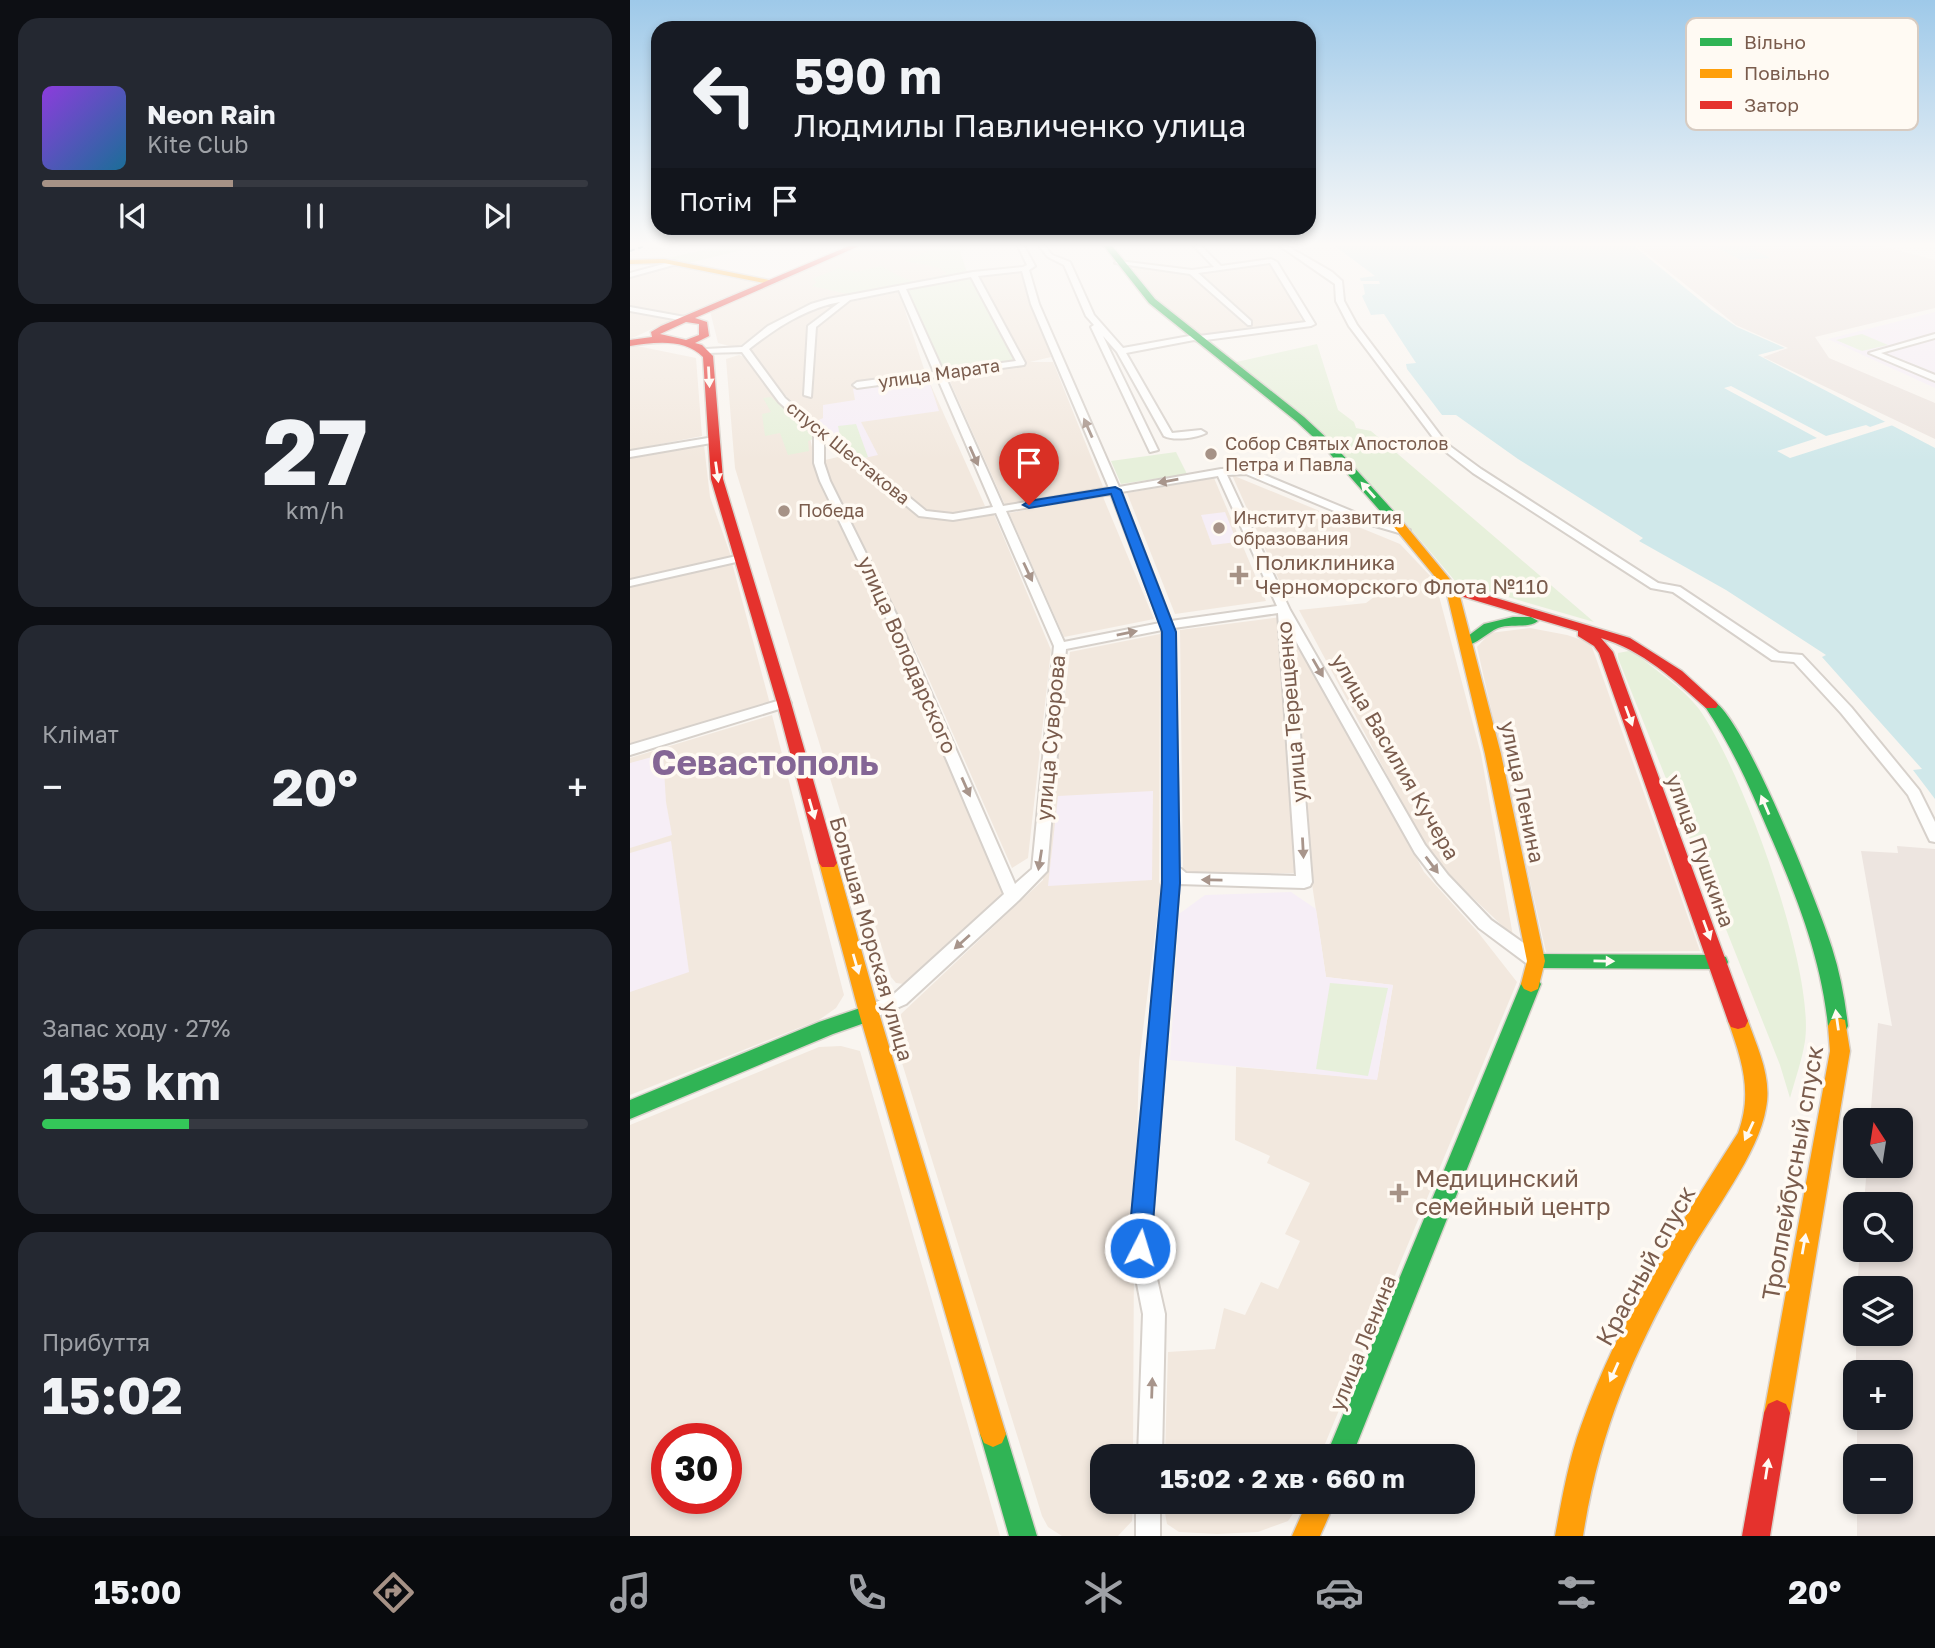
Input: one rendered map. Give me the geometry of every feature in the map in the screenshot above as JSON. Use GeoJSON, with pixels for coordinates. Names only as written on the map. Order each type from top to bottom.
{"type":"FeatureCollection","features":[{"type":"Feature","properties":{"kind":"main road"},"geometry":{"type":"LineString","coordinates":[[630,342],[662,333],[688,318]]}},
{"type":"Feature","properties":{"kind":"main road","name":"улица Ленина"},"geometry":{"type":"LineString","coordinates":[[1173,318],[1300,419],[1328,445],[1406,532],[1451,589],[1467,642],[1536,961],[1534,976],[1494,1077],[1344,1444]]}},
{"type":"Feature","properties":{"kind":"main road"},"geometry":{"type":"LineString","coordinates":[[662,333],[682,343],[705,346],[703,322],[685,319]]}},
{"type":"Feature","properties":{"kind":"main road","name":"Большая Морская улица"},"geometry":{"type":"LineString","coordinates":[[705,346],[717,479],[784,703],[869,1013],[1023,1535]]}},
{"type":"Feature","properties":{"kind":"main road","name":"Троллейбусный спуск"},"geometry":{"type":"LineString","coordinates":[[1451,589],[1585,628],[1636,646],[1709,702],[1735,736],[1818,933],[1828,966],[1840,1051],[1756,1536]]}},
{"type":"Feature","properties":{"kind":"main road","name":"Троллейбусный спуск"},"geometry":{"type":"LineString","coordinates":[[1462,621],[1483,609],[1536,615]]}},
{"type":"Feature","properties":{"kind":"main road","name":"улица Пушкина"},"geometry":{"type":"LineString","coordinates":[[1467,642],[1486,625],[1527,620],[1580,632],[1594,639],[1606,652],[1754,1065]]}},
{"type":"Feature","properties":{"kind":"main road"},"geometry":{"type":"LineString","coordinates":[[1536,961],[1719,962]]}},
{"type":"Feature","properties":{"kind":"main road"},"geometry":{"type":"LineString","coordinates":[[630,1110],[869,1013]]}},
{"type":"Feature","properties":{"kind":"main road","name":"Красный спуск"},"geometry":{"type":"LineString","coordinates":[[1569,1536],[1571,1516],[1599,1406],[1629,1337],[1647,1302],[1747,1138],[1757,1114],[1758,1089],[1754,1065]]}},
{"type":"Feature","properties":{"kind":"main road"},"geometry":{"type":"LineString","coordinates":[[1303,1533],[1314,1514]]}},
{"type":"Feature","properties":{"kind":"street"},"geometry":{"type":"LineString","coordinates":[[678,318],[685,319]]}},
{"type":"Feature","properties":{"kind":"street"},"geometry":{"type":"LineString","coordinates":[[705,346],[744,349],[771,328],[791,318]]}},
{"type":"Feature","properties":{"kind":"street"},"geometry":{"type":"LineString","coordinates":[[808,395],[812,326],[823,318]]}},
{"type":"Feature","properties":{"kind":"street","name":"улица Суворова"},"geometry":{"type":"LineString","coordinates":[[869,1013],[900,999],[1039,871],[1060,646],[914,318]]}},
{"type":"Feature","properties":{"kind":"street","name":"улица Марата"},"geometry":{"type":"LineString","coordinates":[[857,385],[1021,363],[997,318]]}},
{"type":"Feature","properties":{"kind":"street"},"geometry":{"type":"LineString","coordinates":[[1041,318],[1115,490],[1168,626],[1170,868],[1140,1248],[1154,1314],[1150,1444]]}},
{"type":"Feature","properties":{"kind":"street"},"geometry":{"type":"LineString","coordinates":[[1091,318],[1121,351],[1169,436],[1202,433]]}},
{"type":"Feature","properties":{"kind":"street"},"geometry":{"type":"LineString","coordinates":[[1091,318],[1153,450]]}},
{"type":"Feature","properties":{"kind":"street"},"geometry":{"type":"LineString","coordinates":[[1242,318],[1252,327]]}},
{"type":"Feature","properties":{"kind":"street"},"geometry":{"type":"LineString","coordinates":[[1121,351],[1252,327],[1311,324],[1307,318]]}},
{"type":"Feature","properties":{"kind":"street"},"geometry":{"type":"LineString","coordinates":[[1349,318],[1444,446],[1477,471],[1655,586],[1675,589],[1776,657],[1798,658],[1846,710],[1914,793],[1935,837]]}},
{"type":"Feature","properties":{"kind":"street"},"geometry":{"type":"LineString","coordinates":[[1935,336],[1873,353],[1935,378]]}},
{"type":"Feature","properties":{"kind":"street","name":"спуск Шестакова"},"geometry":{"type":"LineString","coordinates":[[744,349],[782,400],[819,433],[923,514],[953,517],[999,510]]}},
{"type":"Feature","properties":{"kind":"street"},"geometry":{"type":"LineString","coordinates":[[1046,360],[1058,359]]}},
{"type":"Feature","properties":{"kind":"street"},"geometry":{"type":"LineString","coordinates":[[1129,403],[1148,400]]}},
{"type":"Feature","properties":{"kind":"street","name":"улица Володарского"},"geometry":{"type":"LineString","coordinates":[[819,433],[819,463],[825,481],[893,620],[1013,896]]}},
{"type":"Feature","properties":{"kind":"street"},"geometry":{"type":"LineString","coordinates":[[630,454],[714,440]]}},
{"type":"Feature","properties":{"kind":"street"},"geometry":{"type":"LineString","coordinates":[[999,510],[1244,470],[1362,520],[1406,532]]}},
{"type":"Feature","properties":{"kind":"street","name":"улица Терещенко"},"geometry":{"type":"LineString","coordinates":[[1170,868],[1182,879],[1304,882],[1284,608],[1221,472]]}},
{"type":"Feature","properties":{"kind":"street"},"geometry":{"type":"LineString","coordinates":[[633,583],[741,558]]}},
{"type":"Feature","properties":{"kind":"street"},"geometry":{"type":"LineString","coordinates":[[1060,646],[1284,608]]}},
{"type":"Feature","properties":{"kind":"street","name":"улица Василия Кучера"},"geometry":{"type":"LineString","coordinates":[[1284,608],[1420,849],[1443,879],[1485,924],[1536,961]]}},
{"type":"Feature","properties":{"kind":"street"},"geometry":{"type":"LineString","coordinates":[[630,750],[784,703]]}},
{"type":"Feature","properties":{"kind":"street"},"geometry":{"type":"LineString","coordinates":[[1148,1514],[1148,1536]]}},
{"type":"Feature","properties":{"kind":"shaded area"},"geometry":{"type":"Polygon","coordinates":[[[630,318],[672,320],[630,339],[630,318]]]}},
{"type":"Feature","properties":{"kind":"shaded area"},"geometry":{"type":"Polygon","coordinates":[[[712,318],[785,318],[737,348],[718,343],[712,318]]]}},
{"type":"Feature","properties":{"kind":"shaded area"},"geometry":{"type":"Polygon","coordinates":[[[797,318],[907,318],[925,372],[985,506],[953,514],[925,511],[798,411],[750,350],[797,318]]]}},
{"type":"Feature","properties":{"kind":"shaded area"},"geometry":{"type":"Polygon","coordinates":[[[1001,318],[1038,318],[1051,357],[1030,362],[1053,362],[1104,489],[1005,505],[947,375],[1024,364],[1001,318]]]}},
{"type":"Feature","properties":{"kind":"shaded area"},"geometry":{"type":"Polygon","coordinates":[[[1180,318],[1239,318],[1245,323],[1251,322],[1247,318],[1301,318],[1303,322],[1201,335],[1180,318]]]}},
{"type":"Feature","properties":{"kind":"shaded area"},"geometry":{"type":"Polygon","coordinates":[[[1727,318],[1895,318],[1815,337],[1829,358],[1935,403],[1935,439],[1763,357],[1788,348],[1736,325],[1727,318]]]}},
{"type":"Feature","properties":{"kind":"shaded area"},"geometry":{"type":"Polygon","coordinates":[[[1912,318],[1935,318],[1935,388],[1828,339],[1912,318]]]}},
{"type":"Feature","properties":{"kind":"shaded area"},"geometry":{"type":"Polygon","coordinates":[[[637,346],[696,358],[702,436],[630,450],[630,348],[637,346]]]}},
{"type":"Feature","properties":{"kind":"shaded area"},"geometry":{"type":"Polygon","coordinates":[[[739,355],[747,358],[778,403],[809,433],[816,466],[1007,894],[916,979],[904,984],[896,983],[891,977],[735,468],[726,359],[739,355]]]}},
{"type":"Feature","properties":{"kind":"shaded area"},"geometry":{"type":"Polygon","coordinates":[[[928,378],[939,411],[861,422],[878,455],[860,459],[817,421],[823,418],[823,405],[855,400],[853,389],[928,378]]]}},
{"type":"Feature","properties":{"kind":"shaded area"},"geometry":{"type":"Polygon","coordinates":[[[704,445],[710,497],[732,559],[630,582],[630,457],[704,445]]]}},
{"type":"Feature","properties":{"kind":"shaded area"},"geometry":{"type":"Polygon","coordinates":[[[838,457],[925,517],[949,519],[993,512],[1051,650],[1028,858],[1012,868],[924,668],[821,461],[838,457]]]}},
{"type":"Feature","properties":{"kind":"shaded area"},"geometry":{"type":"Polygon","coordinates":[[[1232,475],[1400,544],[1435,581],[1481,754],[1513,936],[1448,874],[1424,844],[1299,610],[1366,603],[1374,597],[1363,591],[1287,598],[1232,475]]]}},
{"type":"Feature","properties":{"kind":"shaded area"},"geometry":{"type":"Polygon","coordinates":[[[1214,478],[1266,601],[1175,614],[1127,493],[1214,478]]]}},
{"type":"Feature","properties":{"kind":"shaded area"},"geometry":{"type":"Polygon","coordinates":[[[1103,497],[1154,619],[1064,637],[1009,513],[1103,497]]]}},
{"type":"Feature","properties":{"kind":"shaded area","name":"Институт развития образования"},"geometry":{"type":"Polygon","coordinates":[[[1225,512],[1237,542],[1212,545],[1201,515],[1225,512]]]}},
{"type":"Feature","properties":{"kind":"shaded area"},"geometry":{"type":"Polygon","coordinates":[[[732,563],[770,704],[630,744],[630,586],[732,563]]]}},
{"type":"Feature","properties":{"kind":"shaded area"},"geometry":{"type":"Polygon","coordinates":[[[1281,617],[1297,873],[1183,876],[1180,630],[1281,617]]]}},
{"type":"Feature","properties":{"kind":"shaded area"},"geometry":{"type":"Polygon","coordinates":[[[1530,628],[1567,635],[1588,642],[1592,647],[1700,951],[1546,952],[1477,647],[1490,633],[1530,628]]]}},
{"type":"Feature","properties":{"kind":"shaded area"},"geometry":{"type":"Polygon","coordinates":[[[1160,634],[1159,884],[1162,878],[1139,1062],[1134,1247],[1133,1444],[1090,1444],[1090,1514],[1132,1514],[1132,1521],[1118,1536],[1062,1536],[1048,1527],[1042,1516],[894,1037],[901,1014],[1043,880],[1070,652],[1160,634]]]}},
{"type":"Feature","properties":{"kind":"shaded area"},"geometry":{"type":"Polygon","coordinates":[[[1302,643],[1424,872],[1477,931],[1517,982],[1325,1444],[1165,1444],[1168,1352],[1215,1349],[1224,1308],[1245,1315],[1261,1282],[1278,1289],[1300,1241],[1285,1234],[1310,1183],[1267,1163],[1270,1156],[1235,1140],[1236,1067],[1377,1079],[1393,985],[1326,977],[1312,884],[1291,644],[1302,643]]]}},
{"type":"Feature","properties":{"kind":"shaded area"},"geometry":{"type":"Polygon","coordinates":[[[772,715],[844,995],[836,1008],[819,1020],[630,1095],[630,758],[772,715]]]}},
{"type":"Feature","properties":{"kind":"shaded area"},"geometry":{"type":"Polygon","coordinates":[[[663,754],[666,802],[672,835],[630,848],[630,763],[663,754]]]}},
{"type":"Feature","properties":{"kind":"shaded area"},"geometry":{"type":"Polygon","coordinates":[[[1153,791],[1152,880],[1048,886],[1058,796],[1153,791]]]}},
{"type":"Feature","properties":{"kind":"shaded area"},"geometry":{"type":"Polygon","coordinates":[[[671,841],[689,972],[630,992],[630,853],[671,841]]]}},
{"type":"Feature","properties":{"kind":"shaded area"},"geometry":{"type":"Polygon","coordinates":[[[1897,846],[1935,849],[1935,1536],[1857,1536],[1857,1514],[1913,1514],[1913,1444],[1857,1444],[1857,1430],[1913,1430],[1913,1360],[1856,1360],[1856,1346],[1913,1346],[1913,1276],[1858,1276],[1859,1262],[1913,1262],[1913,1192],[1865,1192],[1866,1178],[1913,1178],[1913,1108],[1871,1108],[1878,1023],[1892,1026],[1861,851],[1898,853],[1897,846]]]}},
{"type":"Feature","properties":{"kind":"shaded area"},"geometry":{"type":"Polygon","coordinates":[[[1291,892],[1316,909],[1326,977],[1393,985],[1377,1080],[1170,1060],[1179,914],[1205,895],[1291,892]]]}},
{"type":"Feature","properties":{"kind":"shaded area"},"geometry":{"type":"Polygon","coordinates":[[[841,1046],[860,1051],[1000,1536],[630,1536],[630,1125],[819,1047],[841,1046]]]}},
{"type":"Feature","properties":{"kind":"shaded area"},"geometry":{"type":"Polygon","coordinates":[[[1165,1514],[1293,1514],[1288,1521],[1258,1532],[1179,1532],[1167,1524],[1165,1514]]]}},
{"type":"Feature","properties":{"kind":"green space"},"geometry":{"type":"Polygon","coordinates":[[[919,318],[994,318],[1017,361],[943,370],[919,318]]]}},
{"type":"Feature","properties":{"kind":"green space"},"geometry":{"type":"Polygon","coordinates":[[[1862,334],[1888,345],[1862,351],[1836,340],[1862,334]]]}},
{"type":"Feature","properties":{"kind":"green space"},"geometry":{"type":"Polygon","coordinates":[[[1317,344],[1338,410],[1354,422],[1356,428],[1371,431],[1594,622],[1456,582],[1387,501],[1328,439],[1232,363],[1317,344]]]}},
{"type":"Feature","properties":{"kind":"green space"},"geometry":{"type":"Polygon","coordinates":[[[771,397],[816,438],[808,441],[809,451],[788,455],[780,433],[765,436],[762,414],[771,412],[763,398],[771,397]]]}},
{"type":"Feature","properties":{"kind":"green space"},"geometry":{"type":"Polygon","coordinates":[[[856,424],[868,457],[860,459],[856,452],[852,452],[847,441],[841,441],[838,426],[856,424]]]}},
{"type":"Feature","properties":{"kind":"green space"},"geometry":{"type":"Polygon","coordinates":[[[1176,452],[1187,474],[1121,484],[1111,461],[1176,452]]]}},
{"type":"Feature","properties":{"kind":"green space"},"geometry":{"type":"Polygon","coordinates":[[[1629,651],[1677,687],[1699,709],[1735,776],[1772,870],[1799,967],[1805,1009],[1805,1041],[1790,1098],[1780,1065],[1618,658],[1618,653],[1629,651]]]}},
{"type":"Feature","properties":{"kind":"green space"},"geometry":{"type":"Polygon","coordinates":[[[1330,983],[1388,988],[1368,1076],[1316,1069],[1330,983]]]}},
{"type":"Feature","properties":{"kind":"water"},"geometry":{"type":"Polygon","coordinates":[[[1386,318],[1723,318],[1737,327],[1785,348],[1758,355],[1935,448],[1935,799],[1913,770],[1922,769],[1822,657],[1826,655],[1726,590],[1639,541],[1643,538],[1518,459],[1456,415],[1442,415],[1407,369],[1406,364],[1416,363],[1386,318]]]}},
{"type":"Feature","properties":{"kind":"pier"},"geometry":{"type":"Polygon","coordinates":[[[1731,386],[1826,436],[1887,421],[1893,425],[1790,458],[1777,451],[1817,438],[1724,388],[1731,386]]]}},
{"type":"Feature","properties":{"kind":"traffic: fast"},"geometry":{"type":"LineString","coordinates":[[1173,318],[1300,419],[1328,445],[1393,518]]}},
{"type":"Feature","properties":{"kind":"traffic: fast"},"geometry":{"type":"LineString","coordinates":[[1467,642],[1496,624],[1531,621]]}},
{"type":"Feature","properties":{"kind":"traffic: fast"},"geometry":{"type":"LineString","coordinates":[[1711,705],[1730,731],[1745,759],[1804,894],[1829,972],[1838,1026]]}},
{"type":"Feature","properties":{"kind":"traffic: fast"},"geometry":{"type":"LineString","coordinates":[[1536,961],[1719,962]]}},
{"type":"Feature","properties":{"kind":"traffic: fast"},"geometry":{"type":"LineString","coordinates":[[1344,1444],[1531,984]]}},
{"type":"Feature","properties":{"kind":"traffic: fast"},"geometry":{"type":"LineString","coordinates":[[630,1110],[826,1028],[869,1013]]}},
{"type":"Feature","properties":{"kind":"traffic: fast"},"geometry":{"type":"LineString","coordinates":[[993,1434],[1023,1536]]}},
{"type":"Feature","properties":{"kind":"traffic: slow"},"geometry":{"type":"LineString","coordinates":[[1393,518],[1452,589],[1493,754],[1536,961],[1531,984]]}},
{"type":"Feature","properties":{"kind":"traffic: slow"},"geometry":{"type":"LineString","coordinates":[[828,863],[869,1013],[993,1434]]}},
{"type":"Feature","properties":{"kind":"traffic: slow"},"geometry":{"type":"LineString","coordinates":[[1569,1536],[1579,1481],[1594,1426],[1625,1350],[1662,1278],[1747,1138],[1753,1121],[1756,1079],[1738,1021]]}},
{"type":"Feature","properties":{"kind":"traffic: slow"},"geometry":{"type":"LineString","coordinates":[[1777,1413],[1840,1051],[1838,1026]]}},
{"type":"Feature","properties":{"kind":"traffic: slow"},"geometry":{"type":"LineString","coordinates":[[1306,1536],[1316,1514]]}},
{"type":"Feature","properties":{"kind":"traffic: jam"},"geometry":{"type":"LineString","coordinates":[[660,339],[654,334],[688,318]]}},
{"type":"Feature","properties":{"kind":"traffic: jam"},"geometry":{"type":"LineString","coordinates":[[630,343],[660,339],[687,343],[704,336],[703,322],[685,319]]}},
{"type":"Feature","properties":{"kind":"traffic: jam"},"geometry":{"type":"LineString","coordinates":[[682,343],[699,347],[708,356],[717,479],[784,703],[828,863]]}},
{"type":"Feature","properties":{"kind":"traffic: jam"},"geometry":{"type":"LineString","coordinates":[[1452,589],[1625,641],[1677,674],[1711,705]]}},
{"type":"Feature","properties":{"kind":"traffic: jam"},"geometry":{"type":"LineString","coordinates":[[1583,633],[1599,643],[1606,652],[1738,1021]]}},
{"type":"Feature","properties":{"kind":"traffic: jam"},"geometry":{"type":"LineString","coordinates":[[1756,1536],[1777,1413]]}},
{"type":"Feature","properties":{"kind":"place","name":"Собор Святых Апостолов Петра и Павла"},"geometry":{"type":"Point","coordinates":[1211,454]}},
{"type":"Feature","properties":{"kind":"place","name":"Победа"},"geometry":{"type":"Point","coordinates":[784,511]}},
{"type":"Feature","properties":{"kind":"place","name":"Институт развития образования"},"geometry":{"type":"Point","coordinates":[1219,528]}},
{"type":"Feature","properties":{"kind":"place","name":"Поликлиника Черноморского Флота №110"},"geometry":{"type":"Point","coordinates":[1239,575]}},
{"type":"Feature","properties":{"kind":"place","name":"Медицинский семейный центр"},"geometry":{"type":"Point","coordinates":[1399,1193]}},
{"type":"Feature","properties":{"kind":"district","name":"Севастополь"},"geometry":{"type":"Point","coordinates":[765,763]}},
{"type":"Feature","properties":{"kind":"route"},"geometry":{"type":"LineString","coordinates":[[1029,505],[1115,490],[1169,632],[1171,883],[1140,1248]]}}]}
